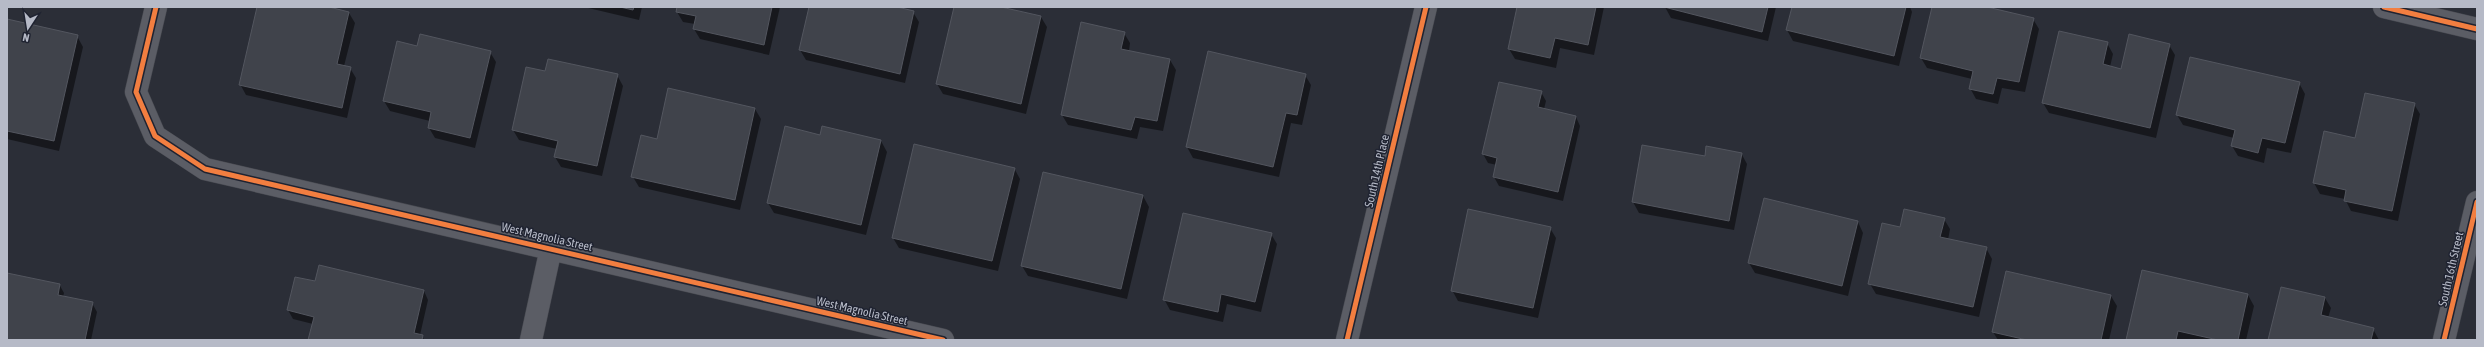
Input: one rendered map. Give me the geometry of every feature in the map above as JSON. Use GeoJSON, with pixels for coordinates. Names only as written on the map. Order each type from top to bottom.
{"type":"FeatureCollection","features":[{"type":"Feature","properties":{"kind":"street","name":"West Magnolia Street"},"geometry":{"type":"LineString","coordinates":[[156,7],[136,92],[155,136],[205,168],[943,340]]}},
{"type":"Feature","properties":{"kind":"street","name":"South 14th Place"},"geometry":{"type":"LineString","coordinates":[[1347,340],[1425,7]]}},
{"type":"Feature","properties":{"kind":"street"},"geometry":{"type":"LineString","coordinates":[[2384,7],[2477,29]]}},
{"type":"Feature","properties":{"kind":"street","name":"South 16th Street"},"geometry":{"type":"LineString","coordinates":[[2444,340],[2477,202]]}},
{"type":"Feature","properties":{"kind":"street"},"geometry":{"type":"LineString","coordinates":[[531,340],[551,248]]}},
{"type":"Feature","properties":{"kind":"building"},"geometry":{"type":"Polygon","coordinates":[[[257,7],[329,7],[349,12],[337,64],[351,67],[342,108],[239,85],[257,7]]]}},
{"type":"Feature","properties":{"kind":"building"},"geometry":{"type":"Polygon","coordinates":[[[620,7],[634,7],[633,10],[620,7]]]}},
{"type":"Feature","properties":{"kind":"building"},"geometry":{"type":"Polygon","coordinates":[[[677,7],[772,7],[764,45],[693,29],[696,16],[676,12],[677,7]]]}},
{"type":"Feature","properties":{"kind":"building"},"geometry":{"type":"Polygon","coordinates":[[[809,7],[897,7],[914,11],[900,74],[799,50],[809,7]]]}},
{"type":"Feature","properties":{"kind":"building"},"geometry":{"type":"Polygon","coordinates":[[[954,7],[1001,7],[1041,16],[1021,104],[936,84],[954,7]]]}},
{"type":"Feature","properties":{"kind":"building"},"geometry":{"type":"Polygon","coordinates":[[[1517,7],[1596,7],[1588,45],[1555,38],[1550,58],[1508,49],[1517,7]]]}},
{"type":"Feature","properties":{"kind":"building"},"geometry":{"type":"Polygon","coordinates":[[[1664,7],[1768,7],[1762,32],[1664,7]]]}},
{"type":"Feature","properties":{"kind":"building"},"geometry":{"type":"Polygon","coordinates":[[[1792,7],[1906,7],[1894,56],[1786,30],[1792,7]]]}},
{"type":"Feature","properties":{"kind":"building"},"geometry":{"type":"Polygon","coordinates":[[[1932,7],[1987,7],[2034,18],[2019,82],[1997,78],[1993,94],[1969,89],[1973,71],[1920,58],[1932,7]]]}},
{"type":"Feature","properties":{"kind":"building"},"geometry":{"type":"Polygon","coordinates":[[[7,19],[78,35],[54,141],[7,131],[7,19]]]}},
{"type":"Feature","properties":{"kind":"building"},"geometry":{"type":"Polygon","coordinates":[[[1081,22],[1125,32],[1121,49],[1170,59],[1157,121],[1135,117],[1131,130],[1061,115],[1081,22]]]}},
{"type":"Feature","properties":{"kind":"building"},"geometry":{"type":"Polygon","coordinates":[[[2059,31],[2108,42],[2103,64],[2121,69],[2129,34],[2170,44],[2150,128],[2042,103],[2059,31]]]}},
{"type":"Feature","properties":{"kind":"building"},"geometry":{"type":"Polygon","coordinates":[[[420,34],[491,51],[470,138],[428,128],[431,112],[383,101],[397,41],[417,46],[420,34]]]}},
{"type":"Feature","properties":{"kind":"building"},"geometry":{"type":"Polygon","coordinates":[[[1208,51],[1306,74],[1297,115],[1286,113],[1273,167],[1186,147],[1208,51]]]}},
{"type":"Feature","properties":{"kind":"building"},"geometry":{"type":"Polygon","coordinates":[[[2190,57],[2300,82],[2285,143],[2262,138],[2258,153],[2231,146],[2235,130],[2176,115],[2190,57]]]}},
{"type":"Feature","properties":{"kind":"building"},"geometry":{"type":"Polygon","coordinates":[[[548,59],[618,74],[597,166],[554,157],[558,141],[512,130],[526,67],[545,71],[548,59]]]}},
{"type":"Feature","properties":{"kind":"building"},"geometry":{"type":"Polygon","coordinates":[[[1499,82],[1542,91],[1538,107],[1576,116],[1558,192],[1493,177],[1497,158],[1482,154],[1499,82]]]}},
{"type":"Feature","properties":{"kind":"building"},"geometry":{"type":"Polygon","coordinates":[[[668,88],[755,108],[735,200],[631,177],[641,135],[657,139],[668,88]]]}},
{"type":"Feature","properties":{"kind":"building"},"geometry":{"type":"Polygon","coordinates":[[[2365,93],[2415,103],[2392,211],[2344,201],[2346,190],[2313,183],[2324,131],[2355,138],[2365,93]]]}},
{"type":"Feature","properties":{"kind":"building"},"geometry":{"type":"Polygon","coordinates":[[[785,126],[820,135],[822,126],[881,140],[861,225],[767,203],[785,126]]]}},
{"type":"Feature","properties":{"kind":"building"},"geometry":{"type":"Polygon","coordinates":[[[914,144],[1015,168],[992,261],[892,238],[914,144]]]}},
{"type":"Feature","properties":{"kind":"building"},"geometry":{"type":"Polygon","coordinates":[[[1642,145],[1705,156],[1706,146],[1742,153],[1729,221],[1632,202],[1642,145]]]}},
{"type":"Feature","properties":{"kind":"building"},"geometry":{"type":"Polygon","coordinates":[[[1043,172],[1143,195],[1121,289],[1021,266],[1043,172]]]}},
{"type":"Feature","properties":{"kind":"building"},"geometry":{"type":"Polygon","coordinates":[[[1764,198],[1858,221],[1842,286],[1748,263],[1764,198]]]}},
{"type":"Feature","properties":{"kind":"building"},"geometry":{"type":"Polygon","coordinates":[[[1468,209],[1551,227],[1533,308],[1451,291],[1468,209]]]}},
{"type":"Feature","properties":{"kind":"building"},"geometry":{"type":"Polygon","coordinates":[[[1904,209],[1945,218],[1940,237],[1987,247],[1973,307],[1868,284],[1882,223],[1900,227],[1904,209]]]}},
{"type":"Feature","properties":{"kind":"building"},"geometry":{"type":"Polygon","coordinates":[[[1183,213],[1272,233],[1255,302],[1221,294],[1218,312],[1163,300],[1183,213]]]}},
{"type":"Feature","properties":{"kind":"building"},"geometry":{"type":"Polygon","coordinates":[[[319,265],[424,290],[414,333],[423,335],[422,340],[308,340],[314,317],[287,310],[295,277],[315,281],[319,265]]]}},
{"type":"Feature","properties":{"kind":"building"},"geometry":{"type":"Polygon","coordinates":[[[2142,270],[2248,294],[2238,340],[2218,340],[2178,331],[2176,340],[2126,340],[2142,270]]]}},
{"type":"Feature","properties":{"kind":"building"},"geometry":{"type":"Polygon","coordinates":[[[2006,271],[2111,295],[2101,340],[2027,340],[1992,332],[2006,271]]]}},
{"type":"Feature","properties":{"kind":"building"},"geometry":{"type":"Polygon","coordinates":[[[7,273],[60,284],[58,295],[93,302],[85,340],[7,340],[7,273]]]}},
{"type":"Feature","properties":{"kind":"building"},"geometry":{"type":"Polygon","coordinates":[[[2281,287],[2325,297],[2321,315],[2374,328],[2371,340],[2268,340],[2281,287]]]}},
{"type":"Feature","properties":{"kind":"cycle path"},"geometry":{"type":"LineString","coordinates":[[156,7],[136,92],[155,136],[205,169],[943,340]]}},
{"type":"Feature","properties":{"kind":"cycle path"},"geometry":{"type":"LineString","coordinates":[[1347,340],[1426,7]]}},
{"type":"Feature","properties":{"kind":"cycle path"},"geometry":{"type":"LineString","coordinates":[[2384,7],[2477,29]]}},
{"type":"Feature","properties":{"kind":"cycle path"},"geometry":{"type":"LineString","coordinates":[[2444,340],[2477,202]]}}]}
